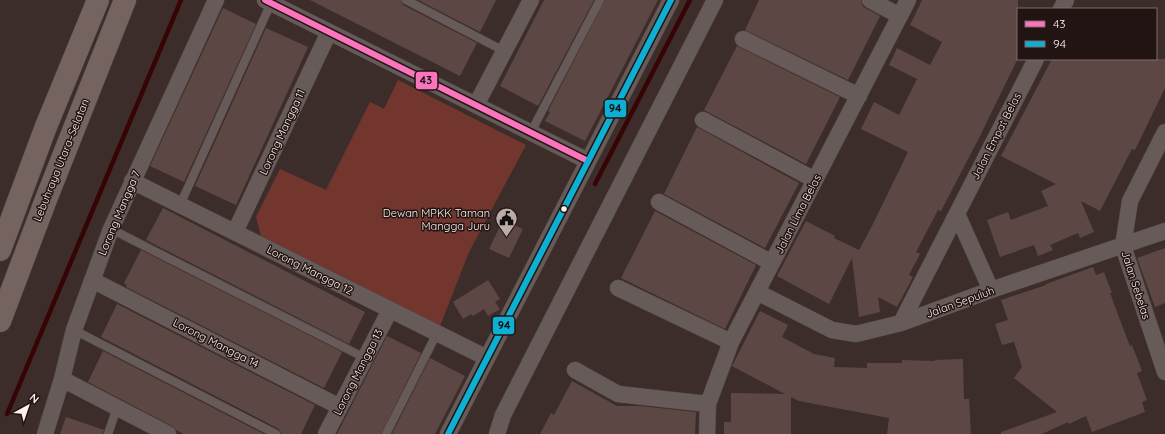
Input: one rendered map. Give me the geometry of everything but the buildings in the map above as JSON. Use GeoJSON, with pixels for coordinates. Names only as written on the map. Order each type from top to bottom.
{"type":"FeatureCollection","features":[{"type":"Feature","properties":{"kind":"highway"},"geometry":{"type":"LineString","coordinates":[[0,250],[45,129],[98,0]]}},
{"type":"Feature","properties":{"kind":"highway","name":"Lebuhraya Utara–Selatan"},"geometry":{"type":"LineString","coordinates":[[0,321],[45,202],[125,0]]}},
{"type":"Feature","properties":{"kind":"street","name":"Lorong Mangga 7"},"geometry":{"type":"LineString","coordinates":[[45,434],[62,379],[74,330],[111,229],[216,0]]}},
{"type":"Feature","properties":{"kind":"street"},"geometry":{"type":"LineString","coordinates":[[476,105],[531,0]]}},
{"type":"Feature","properties":{"kind":"street"},"geometry":{"type":"LineString","coordinates":[[448,434],[671,0]]}},
{"type":"Feature","properties":{"kind":"street"},"geometry":{"type":"LineString","coordinates":[[497,434],[503,415],[715,0]]}},
{"type":"Feature","properties":{"kind":"street"},"geometry":{"type":"LineString","coordinates":[[870,0],[900,16]]}},
{"type":"Feature","properties":{"kind":"street","name":"Jalan Lima Belas"},"geometry":{"type":"LineString","coordinates":[[707,434],[708,404],[731,342],[908,0]]}},
{"type":"Feature","properties":{"kind":"street"},"geometry":{"type":"LineString","coordinates":[[268,1],[588,161]]}},
{"type":"Feature","properties":{"kind":"street","name":"Lorong Mangga 11"},"geometry":{"type":"LineString","coordinates":[[235,232],[329,32]]}},
{"type":"Feature","properties":{"kind":"street"},"geometry":{"type":"LineString","coordinates":[[743,39],[858,96]]}},
{"type":"Feature","properties":{"kind":"street","name":"Jalan Empat Belas"},"geometry":{"type":"LineString","coordinates":[[902,323],[1035,60]]}},
{"type":"Feature","properties":{"kind":"street"},"geometry":{"type":"LineString","coordinates":[[704,120],[815,180]]}},
{"type":"Feature","properties":{"kind":"street","name":"Jalan Sebelas"},"geometry":{"type":"LineString","coordinates":[[1165,132],[1130,201],[1123,246],[1165,372]]}},
{"type":"Feature","properties":{"kind":"street","name":"Lorong Mangga 12"},"geometry":{"type":"LineString","coordinates":[[132,181],[487,358]]}},
{"type":"Feature","properties":{"kind":"street"},"geometry":{"type":"LineString","coordinates":[[658,202],[772,263]]}},
{"type":"Feature","properties":{"kind":"street"},"geometry":{"type":"LineString","coordinates":[[957,214],[991,290]]}},
{"type":"Feature","properties":{"kind":"street","name":"Jalan Sepuluh"},"geometry":{"type":"LineString","coordinates":[[757,292],[832,330],[856,334],[902,323],[991,290],[1165,231]]}},
{"type":"Feature","properties":{"kind":"street","name":"Lorong Mangga 14"},"geometry":{"type":"LineString","coordinates":[[92,280],[340,407]]}},
{"type":"Feature","properties":{"kind":"street"},"geometry":{"type":"LineString","coordinates":[[618,288],[731,342]]}},
{"type":"Feature","properties":{"kind":"street","name":"Lorong Mangga 13"},"geometry":{"type":"LineString","coordinates":[[326,434],[390,310]]}},
{"type":"Feature","properties":{"kind":"street"},"geometry":{"type":"LineString","coordinates":[[575,370],[618,394],[708,404]]}},
{"type":"Feature","properties":{"kind":"street"},"geometry":{"type":"LineString","coordinates":[[62,379],[165,433]]}},
{"type":"Feature","properties":{"kind":"lane"},"geometry":{"type":"LineString","coordinates":[[406,0],[504,51]]}},
{"type":"Feature","properties":{"kind":"lane"},"geometry":{"type":"LineString","coordinates":[[531,132],[600,0]]}},
{"type":"Feature","properties":{"kind":"lane"},"geometry":{"type":"LineString","coordinates":[[180,205],[268,1]]}},
{"type":"Feature","properties":{"kind":"lane"},"geometry":{"type":"LineString","coordinates":[[111,229],[365,358]]}},
{"type":"Feature","properties":{"kind":"lane"},"geometry":{"type":"LineString","coordinates":[[74,330],[276,434]]}},
{"type":"Feature","properties":{"kind":"lane"},"geometry":{"type":"LineString","coordinates":[[386,434],[437,333]]}},
{"type":"Feature","properties":{"kind":"lane"},"geometry":{"type":"LineString","coordinates":[[108,434],[117,408]]}},
{"type":"Feature","properties":{"kind":"shaded area"},"geometry":{"type":"Polygon","coordinates":[[[398,80],[526,145],[469,252],[440,326],[261,236],[256,217],[280,169],[326,190],[370,102],[384,109],[398,80]]]}},
{"type":"Feature","properties":{"kind":"waterway"},"geometry":{"type":"LineString","coordinates":[[7,414],[181,0]]}},
{"type":"Feature","properties":{"kind":"waterway"},"geometry":{"type":"LineString","coordinates":[[595,184],[690,0]]}},
{"type":"Feature","properties":{"kind":"transit line","name":"43"},"geometry":{"type":"LineString","coordinates":[[265,0],[588,161]]}},
{"type":"Feature","properties":{"kind":"transit line","name":"94"},"geometry":{"type":"LineString","coordinates":[[448,434],[671,0]]}},
{"type":"Feature","properties":{"kind":"place","name":"Dewan MPKK Taman Mangga Juru"},"geometry":{"type":"Point","coordinates":[506,238]}}]}
